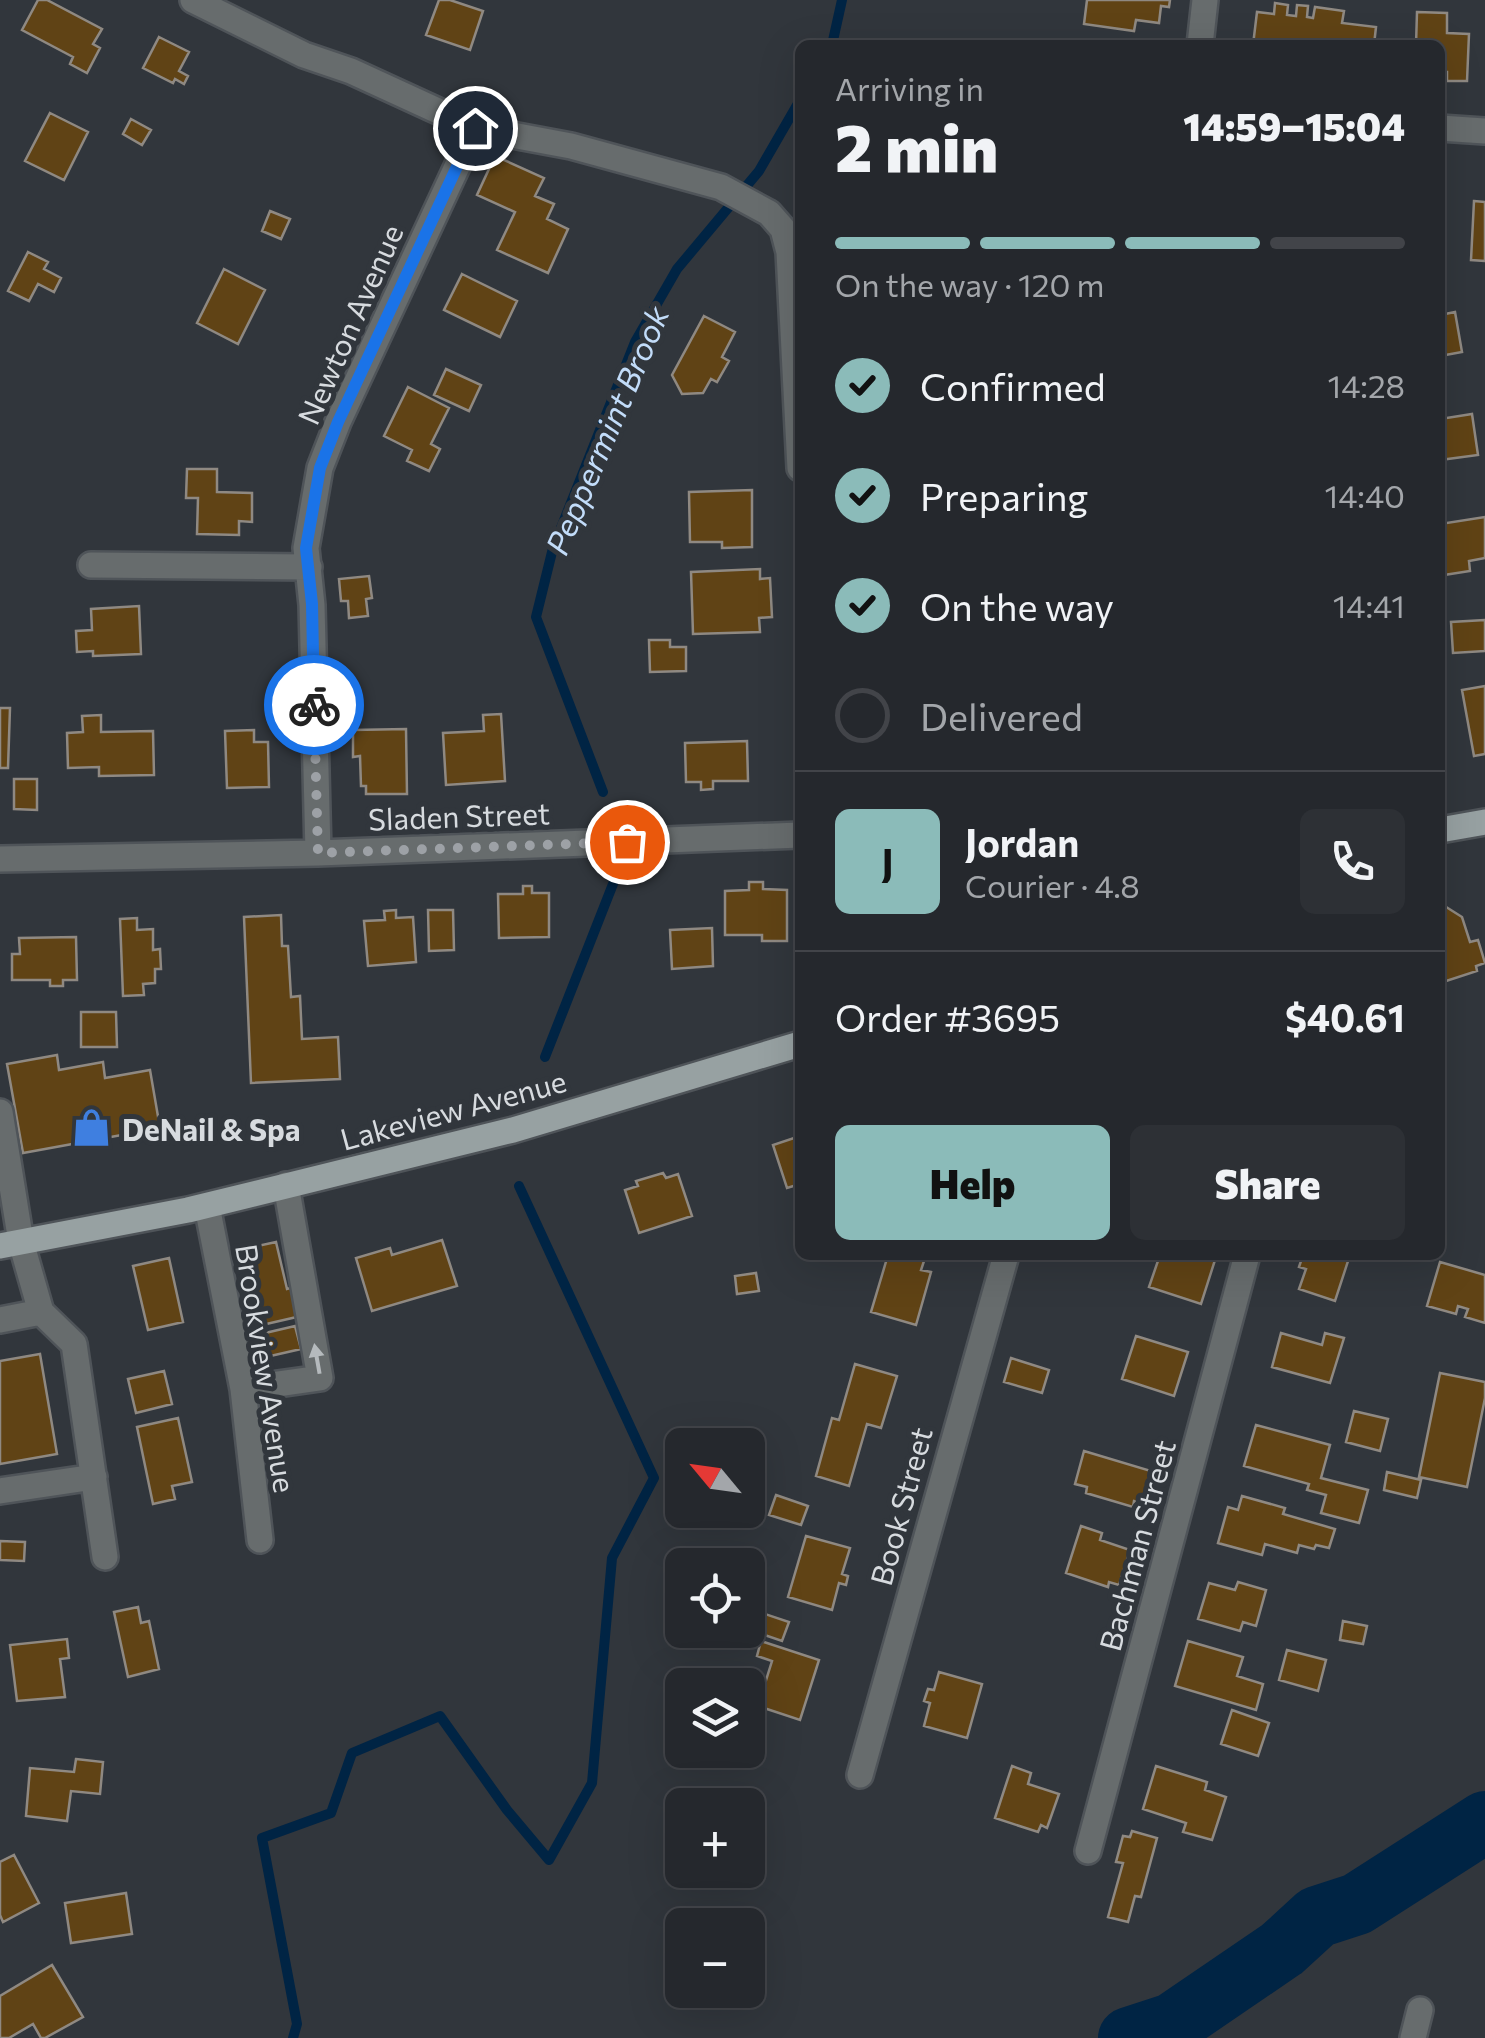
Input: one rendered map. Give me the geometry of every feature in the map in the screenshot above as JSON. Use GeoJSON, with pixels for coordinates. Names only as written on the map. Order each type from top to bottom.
{"type":"FeatureCollection","features":[{"type":"Feature","properties":{"kind":"main road"},"geometry":{"type":"LineString","coordinates":[[1445,829],[1485,822]]}},
{"type":"Feature","properties":{"kind":"main road","name":"Lakeview Avenue"},"geometry":{"type":"LineString","coordinates":[[10,1244],[207,1206],[513,1130],[795,1045]]}},
{"type":"Feature","properties":{"kind":"street"},"geometry":{"type":"LineString","coordinates":[[193,0],[304,56],[351,71],[475,128],[571,146],[720,188],[753,202],[783,229],[789,252],[795,370]]}},
{"type":"Feature","properties":{"kind":"street"},"geometry":{"type":"LineString","coordinates":[[1201,40],[1205,0]]}},
{"type":"Feature","properties":{"kind":"street","name":"Newton Avenue"},"geometry":{"type":"LineString","coordinates":[[318,853],[306,548],[320,468],[475,128]]}},
{"type":"Feature","properties":{"kind":"street"},"geometry":{"type":"LineString","coordinates":[[1445,128],[1485,131]]}},
{"type":"Feature","properties":{"kind":"street"},"geometry":{"type":"LineString","coordinates":[[91,564],[309,567]]}},
{"type":"Feature","properties":{"kind":"street","name":"Sladen Street"},"geometry":{"type":"LineString","coordinates":[[0,860],[795,835]]}},
{"type":"Feature","properties":{"kind":"street"},"geometry":{"type":"LineString","coordinates":[[0,1112],[10,1244],[42,1312],[74,1344],[105,1556]]}},
{"type":"Feature","properties":{"kind":"street"},"geometry":{"type":"LineString","coordinates":[[243,1389],[320,1378],[286,1185]]}},
{"type":"Feature","properties":{"kind":"street","name":"Brookview Avenue"},"geometry":{"type":"LineString","coordinates":[[207,1206],[243,1389],[260,1540]]}},
{"type":"Feature","properties":{"kind":"street","name":"Book Street"},"geometry":{"type":"LineString","coordinates":[[860,1775],[1005,1260]]}},
{"type":"Feature","properties":{"kind":"street","name":"Bachman Street"},"geometry":{"type":"LineString","coordinates":[[1088,1851],[1246,1260]]}},
{"type":"Feature","properties":{"kind":"street"},"geometry":{"type":"LineString","coordinates":[[0,1320],[42,1312]]}},
{"type":"Feature","properties":{"kind":"street"},"geometry":{"type":"LineString","coordinates":[[0,1491],[94,1478]]}},
{"type":"Feature","properties":{"kind":"street"},"geometry":{"type":"LineString","coordinates":[[1413,2038],[1420,2010]]}},
{"type":"Feature","properties":{"kind":"building"},"geometry":{"type":"Polygon","coordinates":[[[38,0],[47,0],[102,29],[93,44],[100,48],[87,73],[70,64],[73,57],[22,30],[38,0]]]}},
{"type":"Feature","properties":{"kind":"building"},"geometry":{"type":"Polygon","coordinates":[[[439,0],[483,11],[470,50],[426,35],[439,0]]]}},
{"type":"Feature","properties":{"kind":"building"},"geometry":{"type":"Polygon","coordinates":[[[1087,0],[1170,0],[1169,7],[1161,6],[1159,23],[1136,20],[1134,31],[1084,24],[1087,0]]]}},
{"type":"Feature","properties":{"kind":"building"},"geometry":{"type":"Polygon","coordinates":[[[1275,3],[1288,5],[1287,15],[1296,16],[1297,5],[1308,6],[1307,17],[1313,18],[1315,7],[1344,11],[1342,23],[1376,27],[1375,40],[1254,40],[1257,12],[1274,14],[1275,3]]]}},
{"type":"Feature","properties":{"kind":"building"},"geometry":{"type":"Polygon","coordinates":[[[1417,12],[1447,13],[1447,33],[1469,34],[1467,81],[1447,81],[1445,40],[1416,40],[1417,12]]]}},
{"type":"Feature","properties":{"kind":"building"},"geometry":{"type":"Polygon","coordinates":[[[159,37],[189,52],[179,71],[188,76],[184,84],[175,79],[173,83],[143,68],[159,37]]]}},
{"type":"Feature","properties":{"kind":"building"},"geometry":{"type":"Polygon","coordinates":[[[50,113],[88,132],[64,180],[25,161],[50,113]]]}},
{"type":"Feature","properties":{"kind":"building"},"geometry":{"type":"Polygon","coordinates":[[[131,119],[151,130],[142,145],[123,134],[131,119]]]}},
{"type":"Feature","properties":{"kind":"building"},"geometry":{"type":"Polygon","coordinates":[[[495,156],[544,178],[535,196],[554,204],[547,219],[568,229],[548,273],[497,250],[515,212],[477,195],[495,156]]]}},
{"type":"Feature","properties":{"kind":"building"},"geometry":{"type":"Polygon","coordinates":[[[1474,201],[1485,202],[1485,261],[1471,260],[1474,201]]]}},
{"type":"Feature","properties":{"kind":"building"},"geometry":{"type":"Polygon","coordinates":[[[270,211],[290,219],[281,239],[262,231],[270,211]]]}},
{"type":"Feature","properties":{"kind":"building"},"geometry":{"type":"Polygon","coordinates":[[[28,252],[48,262],[44,269],[61,278],[54,292],[38,284],[29,301],[8,291],[28,252]]]}},
{"type":"Feature","properties":{"kind":"building"},"geometry":{"type":"Polygon","coordinates":[[[224,269],[265,290],[238,344],[197,323],[224,269]]]}},
{"type":"Feature","properties":{"kind":"building"},"geometry":{"type":"Polygon","coordinates":[[[462,274],[517,301],[500,337],[444,310],[462,274]]]}},
{"type":"Feature","properties":{"kind":"building"},"geometry":{"type":"Polygon","coordinates":[[[1455,312],[1462,352],[1445,355],[1445,314],[1455,312]]]}},
{"type":"Feature","properties":{"kind":"building"},"geometry":{"type":"Polygon","coordinates":[[[704,316],[735,332],[722,357],[729,361],[717,382],[711,379],[703,393],[682,394],[672,375],[704,316]]]}},
{"type":"Feature","properties":{"kind":"building"},"geometry":{"type":"Polygon","coordinates":[[[446,369],[481,385],[469,411],[434,395],[446,369]]]}},
{"type":"Feature","properties":{"kind":"building"},"geometry":{"type":"Polygon","coordinates":[[[408,387],[449,408],[431,444],[440,449],[429,471],[407,461],[412,450],[384,436],[408,387]]]}},
{"type":"Feature","properties":{"kind":"building"},"geometry":{"type":"Polygon","coordinates":[[[1472,414],[1478,455],[1445,459],[1445,418],[1472,414]]]}},
{"type":"Feature","properties":{"kind":"building"},"geometry":{"type":"Polygon","coordinates":[[[187,469],[217,469],[217,492],[252,493],[252,522],[239,521],[239,535],[197,534],[198,498],[186,498],[187,469]]]}},
{"type":"Feature","properties":{"kind":"building"},"geometry":{"type":"Polygon","coordinates":[[[752,490],[752,547],[722,548],[722,542],[690,542],[689,492],[752,490]]]}},
{"type":"Feature","properties":{"kind":"building"},"geometry":{"type":"Polygon","coordinates":[[[1485,517],[1485,558],[1469,561],[1470,571],[1445,575],[1445,523],[1485,517]]]}},
{"type":"Feature","properties":{"kind":"building"},"geometry":{"type":"Polygon","coordinates":[[[760,569],[760,579],[770,578],[772,617],[759,618],[760,632],[693,634],[691,572],[760,569]]]}},
{"type":"Feature","properties":{"kind":"building"},"geometry":{"type":"Polygon","coordinates":[[[369,576],[372,598],[366,599],[368,616],[349,618],[348,601],[341,601],[339,579],[369,576]]]}},
{"type":"Feature","properties":{"kind":"building"},"geometry":{"type":"Polygon","coordinates":[[[139,606],[141,654],[93,656],[93,651],[77,652],[76,631],[92,630],[91,609],[139,606]]]}},
{"type":"Feature","properties":{"kind":"building"},"geometry":{"type":"Polygon","coordinates":[[[1485,620],[1485,651],[1453,653],[1451,622],[1485,620]]]}},
{"type":"Feature","properties":{"kind":"building"},"geometry":{"type":"Polygon","coordinates":[[[649,640],[670,640],[670,647],[686,647],[686,671],[650,672],[649,640]]]}},
{"type":"Feature","properties":{"kind":"building"},"geometry":{"type":"Polygon","coordinates":[[[1485,686],[1485,754],[1474,756],[1462,690],[1485,686]]]}},
{"type":"Feature","properties":{"kind":"building"},"geometry":{"type":"Polygon","coordinates":[[[0,708],[10,708],[8,768],[0,768],[0,708]]]}},
{"type":"Feature","properties":{"kind":"building"},"geometry":{"type":"Polygon","coordinates":[[[501,714],[505,781],[446,785],[443,733],[484,731],[483,715],[501,714]]]}},
{"type":"Feature","properties":{"kind":"building"},"geometry":{"type":"Polygon","coordinates":[[[101,715],[101,732],[153,731],[154,775],[99,776],[99,767],[68,768],[67,733],[83,732],[82,716],[101,715]]]}},
{"type":"Feature","properties":{"kind":"building"},"geometry":{"type":"Polygon","coordinates":[[[406,729],[407,794],[366,794],[366,786],[361,786],[360,756],[353,757],[353,730],[406,729]]]}},
{"type":"Feature","properties":{"kind":"building"},"geometry":{"type":"Polygon","coordinates":[[[254,730],[254,742],[268,742],[269,787],[227,788],[225,731],[254,730]]]}},
{"type":"Feature","properties":{"kind":"building"},"geometry":{"type":"Polygon","coordinates":[[[747,741],[748,781],[713,781],[713,789],[701,790],[701,782],[686,782],[685,743],[747,741]]]}},
{"type":"Feature","properties":{"kind":"building"},"geometry":{"type":"Polygon","coordinates":[[[14,779],[37,779],[37,810],[14,809],[14,779]]]}},
{"type":"Feature","properties":{"kind":"building"},"geometry":{"type":"Polygon","coordinates":[[[749,882],[763,882],[763,889],[787,890],[787,941],[762,941],[762,935],[725,935],[725,891],[749,890],[749,882]]]}},
{"type":"Feature","properties":{"kind":"building"},"geometry":{"type":"Polygon","coordinates":[[[523,886],[532,886],[532,893],[549,893],[549,937],[499,938],[498,894],[523,894],[523,886]]]}},
{"type":"Feature","properties":{"kind":"building"},"geometry":{"type":"Polygon","coordinates":[[[1445,906],[1462,917],[1470,942],[1478,940],[1485,963],[1476,966],[1477,971],[1445,981],[1445,906]]]}},
{"type":"Feature","properties":{"kind":"building"},"geometry":{"type":"Polygon","coordinates":[[[396,910],[396,918],[413,917],[416,962],[368,966],[364,921],[385,920],[384,911],[396,910]]]}},
{"type":"Feature","properties":{"kind":"building"},"geometry":{"type":"Polygon","coordinates":[[[428,910],[453,910],[454,950],[429,951],[428,910]]]}},
{"type":"Feature","properties":{"kind":"building"},"geometry":{"type":"Polygon","coordinates":[[[281,915],[282,946],[288,946],[291,997],[300,996],[302,1039],[338,1037],[340,1079],[251,1083],[244,917],[281,915]]]}},
{"type":"Feature","properties":{"kind":"building"},"geometry":{"type":"Polygon","coordinates":[[[137,918],[137,930],[153,929],[153,950],[160,949],[161,969],[155,969],[155,983],[143,984],[144,995],[123,996],[120,919],[137,918]]]}},
{"type":"Feature","properties":{"kind":"building"},"geometry":{"type":"Polygon","coordinates":[[[712,928],[713,966],[672,969],[670,930],[712,928]]]}},
{"type":"Feature","properties":{"kind":"building"},"geometry":{"type":"Polygon","coordinates":[[[76,937],[77,980],[63,980],[63,986],[50,986],[50,980],[12,980],[12,954],[20,954],[19,938],[76,937]]]}},
{"type":"Feature","properties":{"kind":"building"},"geometry":{"type":"Polygon","coordinates":[[[81,1012],[116,1012],[117,1047],[81,1047],[81,1012]]]}},
{"type":"Feature","properties":{"kind":"building"},"geometry":{"type":"Polygon","coordinates":[[[57,1055],[59,1070],[103,1062],[105,1078],[150,1070],[160,1128],[23,1153],[7,1064],[57,1055]]]}},
{"type":"Feature","properties":{"kind":"building"},"geometry":{"type":"Polygon","coordinates":[[[795,1138],[795,1186],[787,1188],[773,1145],[795,1138]]]}},
{"type":"Feature","properties":{"kind":"building"},"geometry":{"type":"Polygon","coordinates":[[[663,1173],[666,1178],[678,1174],[692,1216],[639,1233],[625,1190],[638,1186],[636,1181],[663,1173]]]}},
{"type":"Feature","properties":{"kind":"building"},"geometry":{"type":"Polygon","coordinates":[[[442,1240],[457,1286],[372,1311],[356,1258],[390,1248],[392,1255],[442,1240]]]}},
{"type":"Feature","properties":{"kind":"building"},"geometry":{"type":"Polygon","coordinates":[[[276,1242],[287,1289],[294,1287],[301,1316],[262,1325],[244,1249],[276,1242]]]}},
{"type":"Feature","properties":{"kind":"building"},"geometry":{"type":"Polygon","coordinates":[[[169,1258],[183,1322],[148,1330],[133,1266],[169,1258]]]}},
{"type":"Feature","properties":{"kind":"building"},"geometry":{"type":"Polygon","coordinates":[[[887,1260],[924,1260],[921,1270],[931,1272],[916,1325],[871,1312],[887,1260]]]}},
{"type":"Feature","properties":{"kind":"building"},"geometry":{"type":"Polygon","coordinates":[[[1158,1260],[1215,1260],[1201,1304],[1149,1287],[1158,1260]]]}},
{"type":"Feature","properties":{"kind":"building"},"geometry":{"type":"Polygon","coordinates":[[[1301,1260],[1348,1260],[1335,1301],[1299,1289],[1306,1269],[1299,1267],[1301,1260]]]}},
{"type":"Feature","properties":{"kind":"building"},"geometry":{"type":"Polygon","coordinates":[[[1440,1262],[1485,1275],[1485,1323],[1465,1317],[1468,1309],[1458,1306],[1456,1314],[1427,1306],[1440,1262]]]}},
{"type":"Feature","properties":{"kind":"building"},"geometry":{"type":"Polygon","coordinates":[[[756,1273],[759,1291],[737,1294],[735,1276],[756,1273]]]}},
{"type":"Feature","properties":{"kind":"building"},"geometry":{"type":"Polygon","coordinates":[[[295,1326],[301,1349],[266,1357],[261,1334],[295,1326]]]}},
{"type":"Feature","properties":{"kind":"building"},"geometry":{"type":"Polygon","coordinates":[[[1281,1333],[1322,1345],[1325,1333],[1344,1338],[1330,1383],[1272,1367],[1281,1333]]]}},
{"type":"Feature","properties":{"kind":"building"},"geometry":{"type":"Polygon","coordinates":[[[1136,1336],[1188,1352],[1174,1396],[1122,1379],[1136,1336]]]}},
{"type":"Feature","properties":{"kind":"building"},"geometry":{"type":"Polygon","coordinates":[[[40,1354],[57,1454],[0,1464],[0,1361],[40,1354]]]}},
{"type":"Feature","properties":{"kind":"building"},"geometry":{"type":"Polygon","coordinates":[[[1011,1358],[1049,1370],[1042,1393],[1004,1382],[1011,1358]]]}},
{"type":"Feature","properties":{"kind":"building"},"geometry":{"type":"Polygon","coordinates":[[[855,1364],[897,1376],[881,1428],[867,1424],[849,1486],[816,1476],[832,1418],[839,1420],[855,1364]]]}},
{"type":"Feature","properties":{"kind":"building"},"geometry":{"type":"Polygon","coordinates":[[[164,1371],[172,1404],[136,1413],[128,1379],[164,1371]]]}},
{"type":"Feature","properties":{"kind":"building"},"geometry":{"type":"Polygon","coordinates":[[[1440,1373],[1485,1382],[1467,1487],[1419,1477],[1440,1373]]]}},
{"type":"Feature","properties":{"kind":"building"},"geometry":{"type":"Polygon","coordinates":[[[1354,1411],[1388,1419],[1380,1451],[1346,1442],[1354,1411]]]}},
{"type":"Feature","properties":{"kind":"building"},"geometry":{"type":"Polygon","coordinates":[[[178,1418],[192,1482],[172,1486],[175,1499],[153,1504],[137,1427],[178,1418]]]}},
{"type":"Feature","properties":{"kind":"building"},"geometry":{"type":"Polygon","coordinates":[[[1256,1425],[1330,1445],[1321,1478],[1368,1490],[1359,1523],[1321,1513],[1326,1495],[1307,1490],[1309,1484],[1244,1466],[1256,1425]]]}},
{"type":"Feature","properties":{"kind":"building"},"geometry":{"type":"Polygon","coordinates":[[[1084,1451],[1151,1471],[1142,1503],[1134,1501],[1133,1507],[1086,1493],[1087,1487],[1075,1484],[1084,1451]]]}},
{"type":"Feature","properties":{"kind":"building"},"geometry":{"type":"Polygon","coordinates":[[[1387,1472],[1421,1480],[1417,1498],[1384,1490],[1387,1472]]]}},
{"type":"Feature","properties":{"kind":"building"},"geometry":{"type":"Polygon","coordinates":[[[776,1495],[808,1506],[801,1525],[769,1515],[776,1495]]]}},
{"type":"Feature","properties":{"kind":"building"},"geometry":{"type":"Polygon","coordinates":[[[1242,1496],[1285,1508],[1283,1514],[1335,1529],[1329,1548],[1299,1545],[1297,1553],[1265,1544],[1262,1555],[1218,1543],[1228,1507],[1238,1510],[1242,1496]]]}},
{"type":"Feature","properties":{"kind":"building"},"geometry":{"type":"Polygon","coordinates":[[[1081,1526],[1102,1533],[1100,1540],[1130,1550],[1119,1585],[1109,1582],[1108,1587],[1066,1573],[1081,1526]]]}},
{"type":"Feature","properties":{"kind":"building"},"geometry":{"type":"Polygon","coordinates":[[[806,1536],[850,1548],[842,1574],[848,1576],[846,1585],[839,1583],[832,1610],[788,1597],[806,1536]]]}},
{"type":"Feature","properties":{"kind":"building"},"geometry":{"type":"Polygon","coordinates":[[[0,1541],[25,1542],[24,1561],[0,1560],[0,1541]]]}},
{"type":"Feature","properties":{"kind":"building"},"geometry":{"type":"Polygon","coordinates":[[[1238,1582],[1266,1590],[1256,1626],[1243,1622],[1240,1631],[1198,1619],[1209,1583],[1235,1590],[1238,1582]]]}},
{"type":"Feature","properties":{"kind":"building"},"geometry":{"type":"Polygon","coordinates":[[[138,1607],[141,1623],[149,1621],[159,1669],[128,1677],[114,1612],[138,1607]]]}},
{"type":"Feature","properties":{"kind":"building"},"geometry":{"type":"Polygon","coordinates":[[[765,1614],[789,1622],[782,1641],[765,1635],[765,1614]]]}},
{"type":"Feature","properties":{"kind":"building"},"geometry":{"type":"Polygon","coordinates":[[[1343,1621],[1367,1626],[1363,1644],[1340,1640],[1343,1621]]]}},
{"type":"Feature","properties":{"kind":"building"},"geometry":{"type":"Polygon","coordinates":[[[67,1639],[69,1658],[60,1659],[65,1697],[17,1701],[10,1645],[67,1639]]]}},
{"type":"Feature","properties":{"kind":"building"},"geometry":{"type":"Polygon","coordinates":[[[1188,1641],[1243,1657],[1237,1676],[1263,1684],[1256,1710],[1175,1686],[1188,1641]]]}},
{"type":"Feature","properties":{"kind":"building"},"geometry":{"type":"Polygon","coordinates":[[[765,1642],[819,1660],[800,1720],[765,1708],[765,1684],[772,1661],[757,1656],[765,1642]]]}},
{"type":"Feature","properties":{"kind":"building"},"geometry":{"type":"Polygon","coordinates":[[[1287,1650],[1326,1660],[1318,1691],[1279,1680],[1287,1650]]]}},
{"type":"Feature","properties":{"kind":"building"},"geometry":{"type":"Polygon","coordinates":[[[939,1672],[982,1684],[967,1738],[924,1726],[930,1703],[924,1701],[928,1689],[934,1690],[939,1672]]]}},
{"type":"Feature","properties":{"kind":"building"},"geometry":{"type":"Polygon","coordinates":[[[1232,1710],[1269,1723],[1258,1756],[1221,1744],[1232,1710]]]}},
{"type":"Feature","properties":{"kind":"building"},"geometry":{"type":"Polygon","coordinates":[[[76,1759],[103,1762],[100,1794],[71,1791],[67,1821],[26,1816],[30,1768],[74,1772],[76,1759]]]}},
{"type":"Feature","properties":{"kind":"building"},"geometry":{"type":"Polygon","coordinates":[[[1012,1766],[1031,1773],[1028,1784],[1059,1794],[1047,1828],[1041,1825],[1038,1832],[995,1818],[1012,1766]]]}},
{"type":"Feature","properties":{"kind":"building"},"geometry":{"type":"Polygon","coordinates":[[[1156,1766],[1207,1782],[1205,1790],[1226,1797],[1212,1840],[1183,1832],[1186,1823],[1143,1809],[1156,1766]]]}},
{"type":"Feature","properties":{"kind":"building"},"geometry":{"type":"Polygon","coordinates":[[[1132,1831],[1157,1838],[1141,1897],[1135,1896],[1128,1922],[1108,1917],[1123,1863],[1116,1862],[1123,1836],[1130,1837],[1132,1831]]]}},
{"type":"Feature","properties":{"kind":"building"},"geometry":{"type":"Polygon","coordinates":[[[14,1855],[39,1903],[3,1922],[0,1862],[14,1855]]]}},
{"type":"Feature","properties":{"kind":"building"},"geometry":{"type":"Polygon","coordinates":[[[126,1893],[132,1934],[71,1943],[65,1903],[126,1893]]]}},
{"type":"Feature","properties":{"kind":"building"},"geometry":{"type":"Polygon","coordinates":[[[52,1965],[83,2017],[45,2038],[41,2038],[33,2024],[9,2038],[0,2038],[0,1996],[52,1965]]]}},
{"type":"Feature","properties":{"kind":"waterway","name":"Peppermint Brook"},"geometry":{"type":"LineString","coordinates":[[833,40],[842,0]]}},
{"type":"Feature","properties":{"kind":"waterway","name":"Peppermint Brook"},"geometry":{"type":"LineString","coordinates":[[603,792],[536,617],[553,548],[635,342],[677,269],[759,171],[795,109]]}},
{"type":"Feature","properties":{"kind":"waterway","name":"Peppermint Brook"},"geometry":{"type":"LineString","coordinates":[[545,1057],[613,884]]}},
{"type":"Feature","properties":{"kind":"waterway","name":"Peppermint Brook"},"geometry":{"type":"LineString","coordinates":[[293,2038],[297,2024],[262,1838],[331,1813],[352,1753],[440,1716],[507,1810],[549,1860],[592,1783],[612,1558],[654,1478],[519,1186]]}},
{"type":"Feature","properties":{"kind":"waterway"},"geometry":{"type":"LineString","coordinates":[[1129,2038],[1172,2024],[1282,1949],[1317,1917],[1357,1904],[1485,1822]]}},
{"type":"Feature","properties":{"kind":"way so far"},"geometry":{"type":"LineString","coordinates":[[314,705],[318,853],[627,842]]}},
{"type":"Feature","properties":{"kind":"place","name":"DeNail & Spa"},"geometry":{"type":"Point","coordinates":[92,1128]}},
{"type":"Feature","properties":{"kind":"route"},"geometry":{"type":"LineString","coordinates":[[314,705],[312,604],[306,548],[320,468],[475,128]]}}]}
